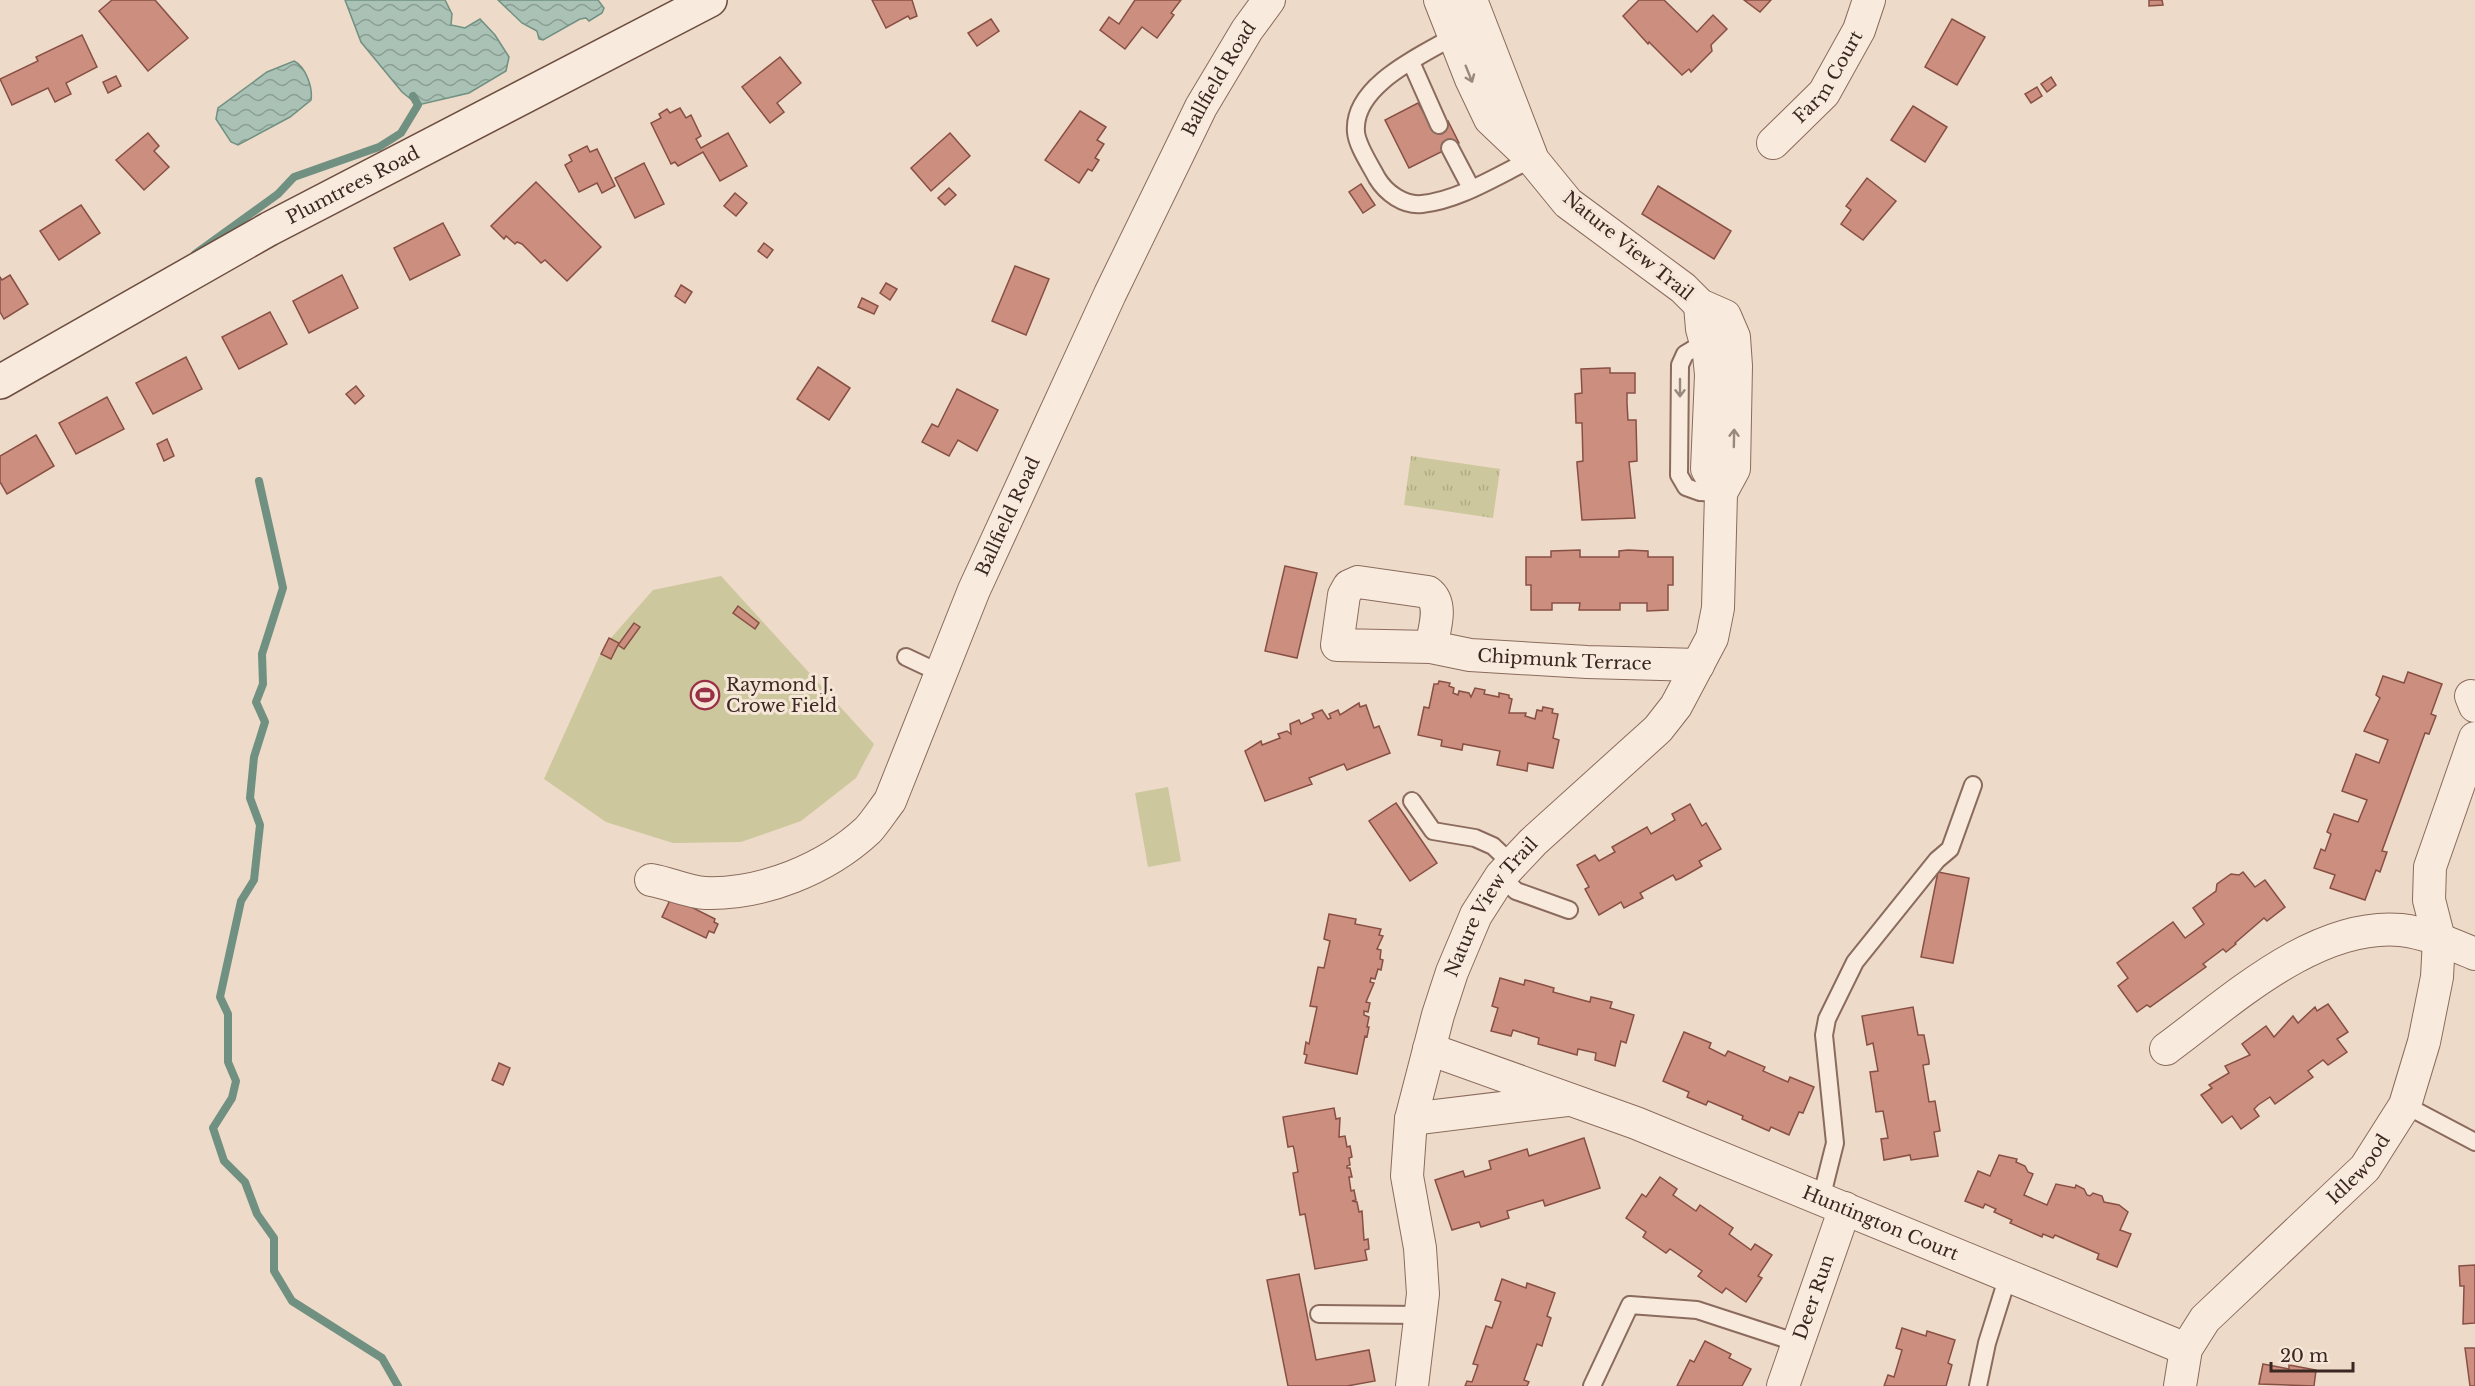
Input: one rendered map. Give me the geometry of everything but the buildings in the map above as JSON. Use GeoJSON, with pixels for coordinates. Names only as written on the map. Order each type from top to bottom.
{"type":"FeatureCollection","features":[{"type":"Feature","properties":{"kind":"main road","name":"Plumtrees Road"},"geometry":{"type":"LineString","coordinates":[[0,382],[269,229],[710,0]]}},
{"type":"Feature","properties":{"kind":"street","name":"Ballfield Road"},"geometry":{"type":"LineString","coordinates":[[651,880],[702,893],[737,893],[786,878],[830,859],[868,829],[890,801],[939,673],[974,590],[1105,304],[1191,128],[1225,65],[1269,0]]}},
{"type":"Feature","properties":{"kind":"street","name":"Nature View Trail"},"geometry":{"type":"LineString","coordinates":[[1412,1386],[1423,1294],[1420,1248],[1407,1176],[1411,1119],[1452,972],[1476,915],[1507,870],[1658,729],[1676,706],[1712,638],[1718,608],[1721,493],[1734,469],[1734,337],[1725,316],[1700,304],[1675,282],[1568,203],[1532,159],[1490,119],[1468,20],[1440,0]]}},
{"type":"Feature","properties":{"kind":"street","name":"Farm Court"},"geometry":{"type":"LineString","coordinates":[[1773,143],[1824,93],[1859,30],[1869,0]]}},
{"type":"Feature","properties":{"kind":"street","name":"Nature View Trail"},"geometry":{"type":"LineString","coordinates":[[1700,304],[1702,329],[1711,375],[1707,469],[1721,493]]}},
{"type":"Feature","properties":{"kind":"street","name":"Chipmunk Terrace"},"geometry":{"type":"LineString","coordinates":[[1431,647],[1470,655],[1587,662],[1698,665]]}},
{"type":"Feature","properties":{"kind":"street","name":"Idlewood"},"geometry":{"type":"LineString","coordinates":[[2186,1349],[2205,1319],[2365,1168],[2405,1105],[2424,1041],[2437,977],[2439,939],[2429,900],[2430,867],[2475,738]]}},
{"type":"Feature","properties":{"kind":"street"},"geometry":{"type":"LineString","coordinates":[[2166,1049],[2277,967],[2314,946],[2361,934],[2400,930],[2439,939],[2475,954]]}},
{"type":"Feature","properties":{"kind":"street","name":"Huntington Court"},"geometry":{"type":"LineString","coordinates":[[1429,1049],[1574,1099],[2186,1349]]}},
{"type":"Feature","properties":{"kind":"street","name":"Huntington Court"},"geometry":{"type":"LineString","coordinates":[[1411,1119],[1574,1099]]}},
{"type":"Feature","properties":{"kind":"street","name":"Deer Run"},"geometry":{"type":"LineString","coordinates":[[1783,1386],[1798,1343],[1833,1203]]}},
{"type":"Feature","properties":{"kind":"street"},"geometry":{"type":"LineString","coordinates":[[2180,1386],[2186,1349]]}},
{"type":"Feature","properties":{"kind":"lane"},"geometry":{"type":"LineString","coordinates":[[1468,20],[1371,91],[1357,111],[1356,134],[1379,181],[1400,201],[1421,204],[1471,188],[1532,159]]}},
{"type":"Feature","properties":{"kind":"lane"},"geometry":{"type":"LineString","coordinates":[[1411,62],[1439,125]]}},
{"type":"Feature","properties":{"kind":"lane"},"geometry":{"type":"LineString","coordinates":[[1450,148],[1471,188]]}},
{"type":"Feature","properties":{"kind":"lane"},"geometry":{"type":"LineString","coordinates":[[906,657],[939,673]]}},
{"type":"Feature","properties":{"kind":"lane"},"geometry":{"type":"LineString","coordinates":[[1833,1203],[1835,1143],[1824,1035],[1832,1003],[1855,962],[1937,860],[1950,849],[1973,785]]}},
{"type":"Feature","properties":{"kind":"lane"},"geometry":{"type":"LineString","coordinates":[[1412,801],[1433,831],[1475,838],[1492,846],[1507,870],[1516,891],[1569,910]]}},
{"type":"Feature","properties":{"kind":"lane"},"geometry":{"type":"LineString","coordinates":[[2405,1105],[2475,1142]]}},
{"type":"Feature","properties":{"kind":"lane"},"geometry":{"type":"LineString","coordinates":[[1978,1386],[1987,1343],[2008,1276]]}},
{"type":"Feature","properties":{"kind":"lane"},"geometry":{"type":"LineString","coordinates":[[1592,1386],[1620,1322],[1630,1305],[1697,1310],[1798,1343]]}},
{"type":"Feature","properties":{"kind":"lane"},"geometry":{"type":"LineString","coordinates":[[1320,1314],[1420,1316]]}},
{"type":"Feature","properties":{"kind":"green space"},"geometry":{"type":"Polygon","coordinates":[[[1411,456],[1500,469],[1493,518],[1404,505],[1411,456]]]}},
{"type":"Feature","properties":{"kind":"green space","name":"Raymond J. Crowe Field"},"geometry":{"type":"Polygon","coordinates":[[[721,576],[874,744],[856,778],[801,821],[741,842],[673,843],[606,822],[544,779],[604,646],[653,590],[721,576]]]}},
{"type":"Feature","properties":{"kind":"green space"},"geometry":{"type":"Polygon","coordinates":[[[1168,787],[1181,861],[1148,867],[1135,793],[1168,787]]]}},
{"type":"Feature","properties":{"kind":"water"},"geometry":{"type":"Polygon","coordinates":[[[345,0],[445,0],[452,14],[451,25],[465,28],[480,19],[495,35],[509,57],[506,71],[469,93],[418,105],[402,92],[361,42],[345,0]]]}},
{"type":"Feature","properties":{"kind":"water"},"geometry":{"type":"Polygon","coordinates":[[[498,0],[598,0],[604,8],[602,13],[589,21],[586,18],[580,19],[543,40],[539,39],[537,31],[522,23],[498,0]]]}},
{"type":"Feature","properties":{"kind":"water"},"geometry":{"type":"Polygon","coordinates":[[[294,61],[308,78],[311,100],[290,117],[238,145],[231,142],[216,119],[218,108],[267,72],[294,61]]]}},
{"type":"Feature","properties":{"kind":"waterway"},"geometry":{"type":"LineString","coordinates":[[195,254],[278,194],[294,177],[379,147],[401,133],[418,105],[413,96]]}},
{"type":"Feature","properties":{"kind":"waterway"},"geometry":{"type":"LineString","coordinates":[[259,481],[283,588],[262,654],[263,684],[256,702],[265,722],[254,757],[250,798],[260,825],[254,880],[241,901],[220,997],[228,1014],[228,1062],[236,1081],[232,1098],[213,1128],[224,1161],[245,1182],[257,1214],[274,1238],[274,1271],[292,1301],[382,1358],[398,1386]]}},
{"type":"Feature","properties":{"kind":"place","name":"Raymond J. Crowe Field"},"geometry":{"type":"Point","coordinates":[705,695]}}]}
